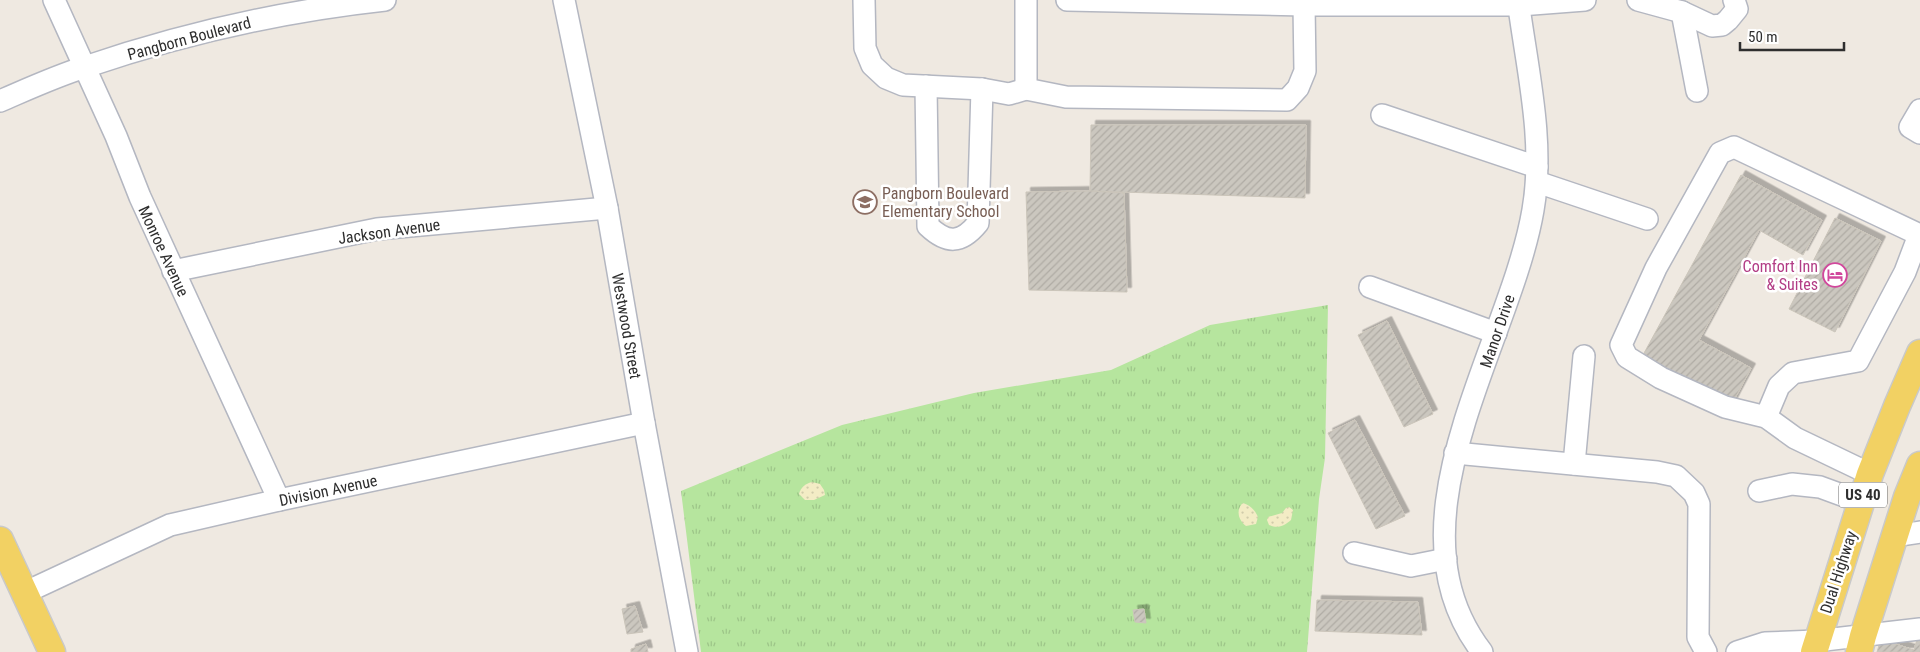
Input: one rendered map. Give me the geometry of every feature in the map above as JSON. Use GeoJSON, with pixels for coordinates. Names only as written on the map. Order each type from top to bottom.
{"type":"FeatureCollection","features":[{"type":"Feature","properties":{"kind":"main road","name":"Dual Highway"},"geometry":{"type":"LineString","coordinates":[[1815,646],[1870,474],[1920,354]]}},
{"type":"Feature","properties":{"kind":"main road","name":"US 40"},"geometry":{"type":"LineString","coordinates":[[1861,644],[1907,534],[1907,497],[1920,466]]}},
{"type":"Feature","properties":{"kind":"main road"},"geometry":{"type":"LineString","coordinates":[[0,540],[52,652]]}},
{"type":"Feature","properties":{"kind":"street","name":"Monroe Avenue"},"geometry":{"type":"LineString","coordinates":[[54,0],[173,271],[279,500]]}},
{"type":"Feature","properties":{"kind":"street","name":"Pangborn Boulevard"},"geometry":{"type":"LineString","coordinates":[[0,101],[84,67],[213,29],[307,11],[385,0]]}},
{"type":"Feature","properties":{"kind":"street","name":"Westwood Street"},"geometry":{"type":"LineString","coordinates":[[564,0],[607,208],[644,423],[687,652]]}},
{"type":"Feature","properties":{"kind":"street"},"geometry":{"type":"LineString","coordinates":[[864,0],[865,48],[872,65],[886,78],[903,85],[982,89],[1009,94],[1026,89],[1066,96],[1286,100],[1298,88],[1305,71],[1304,5]]}},
{"type":"Feature","properties":{"kind":"street"},"geometry":{"type":"LineString","coordinates":[[1026,0],[1026,89]]}},
{"type":"Feature","properties":{"kind":"street"},"geometry":{"type":"LineString","coordinates":[[1067,0],[1304,5],[1585,0]]}},
{"type":"Feature","properties":{"kind":"street"},"geometry":{"type":"LineString","coordinates":[[1638,0],[1682,12],[1712,26],[1722,25],[1728,20],[1735,5]]}},
{"type":"Feature","properties":{"kind":"street","name":"Manor Drive"},"geometry":{"type":"LineString","coordinates":[[1482,652],[1470,636],[1457,610],[1449,584],[1445,524],[1455,453],[1526,247],[1537,174],[1536,138],[1519,2]]}},
{"type":"Feature","properties":{"kind":"street"},"geometry":{"type":"LineString","coordinates":[[1682,12],[1697,91]]}},
{"type":"Feature","properties":{"kind":"street"},"geometry":{"type":"LineString","coordinates":[[926,86],[928,226],[939,236],[959,240],[970,234],[978,223],[982,89]]}},
{"type":"Feature","properties":{"kind":"street"},"geometry":{"type":"LineString","coordinates":[[1382,115],[1537,174],[1647,219]]}},
{"type":"Feature","properties":{"kind":"street"},"geometry":{"type":"LineString","coordinates":[[1766,417],[1779,386],[1793,373],[1858,361],[1904,272],[1920,235],[1734,147],[1720,153],[1656,268],[1620,345],[1628,357],[1661,378],[1725,407],[1766,417],[1795,438],[1870,474]]}},
{"type":"Feature","properties":{"kind":"street","name":"Jackson Avenue"},"geometry":{"type":"LineString","coordinates":[[173,271],[377,229],[607,208]]}},
{"type":"Feature","properties":{"kind":"street"},"geometry":{"type":"LineString","coordinates":[[1370,287],[1496,333]]}},
{"type":"Feature","properties":{"kind":"street"},"geometry":{"type":"LineString","coordinates":[[1574,464],[1584,356]]}},
{"type":"Feature","properties":{"kind":"street","name":"Division Avenue"},"geometry":{"type":"LineString","coordinates":[[24,593],[170,525],[279,500],[644,423]]}},
{"type":"Feature","properties":{"kind":"street"},"geometry":{"type":"LineString","coordinates":[[1455,453],[1657,472],[1676,476],[1694,493],[1698,504],[1698,637],[1706,652]]}},
{"type":"Feature","properties":{"kind":"street"},"geometry":{"type":"LineString","coordinates":[[1759,491],[1792,484],[1820,487],[1861,502]]}},
{"type":"Feature","properties":{"kind":"street"},"geometry":{"type":"LineString","coordinates":[[1354,553],[1411,566],[1446,559]]}},
{"type":"Feature","properties":{"kind":"street"},"geometry":{"type":"LineString","coordinates":[[1737,652],[1765,643],[1815,646],[1861,644],[1920,629]]}},
{"type":"Feature","properties":{"kind":"green space"},"geometry":{"type":"Polygon","coordinates":[[[1328,305],[1325,458],[1319,499],[1307,652],[701,652],[681,491],[842,425],[974,393],[1111,370],[1210,325],[1328,305]]]}},
{"type":"Feature","properties":{"kind":"sand"},"geometry":{"type":"Polygon","coordinates":[[[812,482],[820,484],[825,495],[814,500],[805,500],[799,494],[804,486],[812,482]]]}},
{"type":"Feature","properties":{"kind":"sand"},"geometry":{"type":"Polygon","coordinates":[[[1243,503],[1250,506],[1255,512],[1258,517],[1256,524],[1246,526],[1241,521],[1239,509],[1243,503]]]}},
{"type":"Feature","properties":{"kind":"sand"},"geometry":{"type":"Polygon","coordinates":[[[1289,507],[1293,510],[1291,520],[1281,526],[1269,525],[1268,517],[1282,513],[1289,507]]]}},
{"type":"Feature","properties":{"kind":"building"},"geometry":{"type":"Polygon","coordinates":[[[1091,125],[1306,125],[1305,198],[1090,191],[1091,125]]]}},
{"type":"Feature","properties":{"kind":"building"},"geometry":{"type":"Polygon","coordinates":[[[1741,175],[1822,220],[1803,255],[1759,230],[1699,340],[1751,368],[1732,404],[1643,355],[1741,175]]]}},
{"type":"Feature","properties":{"kind":"building"},"geometry":{"type":"Polygon","coordinates":[[[1090,191],[1124,193],[1127,292],[1029,290],[1026,192],[1090,191]]]}},
{"type":"Feature","properties":{"kind":"building","name":"Comfort Inn & Suites"},"geometry":{"type":"Polygon","coordinates":[[[1835,218],[1881,241],[1835,332],[1789,309],[1835,218]]]}},
{"type":"Feature","properties":{"kind":"building"},"geometry":{"type":"Polygon","coordinates":[[[1387,321],[1433,414],[1404,427],[1358,335],[1387,321]]]}},
{"type":"Feature","properties":{"kind":"building"},"geometry":{"type":"Polygon","coordinates":[[[1355,420],[1405,516],[1376,529],[1328,433],[1355,420]]]}},
{"type":"Feature","properties":{"kind":"building"},"geometry":{"type":"Polygon","coordinates":[[[1317,600],[1418,602],[1422,635],[1315,631],[1317,600]]]}},
{"type":"Feature","properties":{"kind":"building"},"geometry":{"type":"Polygon","coordinates":[[[635,606],[643,632],[627,634],[622,609],[635,606]]]}},
{"type":"Feature","properties":{"kind":"building"},"geometry":{"type":"Polygon","coordinates":[[[1144,609],[1146,623],[1135,622],[1133,610],[1144,609]]]}},
{"type":"Feature","properties":{"kind":"building"},"geometry":{"type":"Polygon","coordinates":[[[1918,636],[1920,637],[1920,652],[1877,652],[1881,639],[1914,650],[1918,636]]]}},
{"type":"Feature","properties":{"kind":"building"},"geometry":{"type":"Polygon","coordinates":[[[646,644],[648,652],[631,652],[631,649],[646,644]]]}},
{"type":"Feature","properties":{"kind":"place","name":"Pangborn Boulevard Elementary School"},"geometry":{"type":"Point","coordinates":[865,202]}},
{"type":"Feature","properties":{"kind":"place","name":"Comfort Inn & Suites"},"geometry":{"type":"Point","coordinates":[1835,275]}}]}
